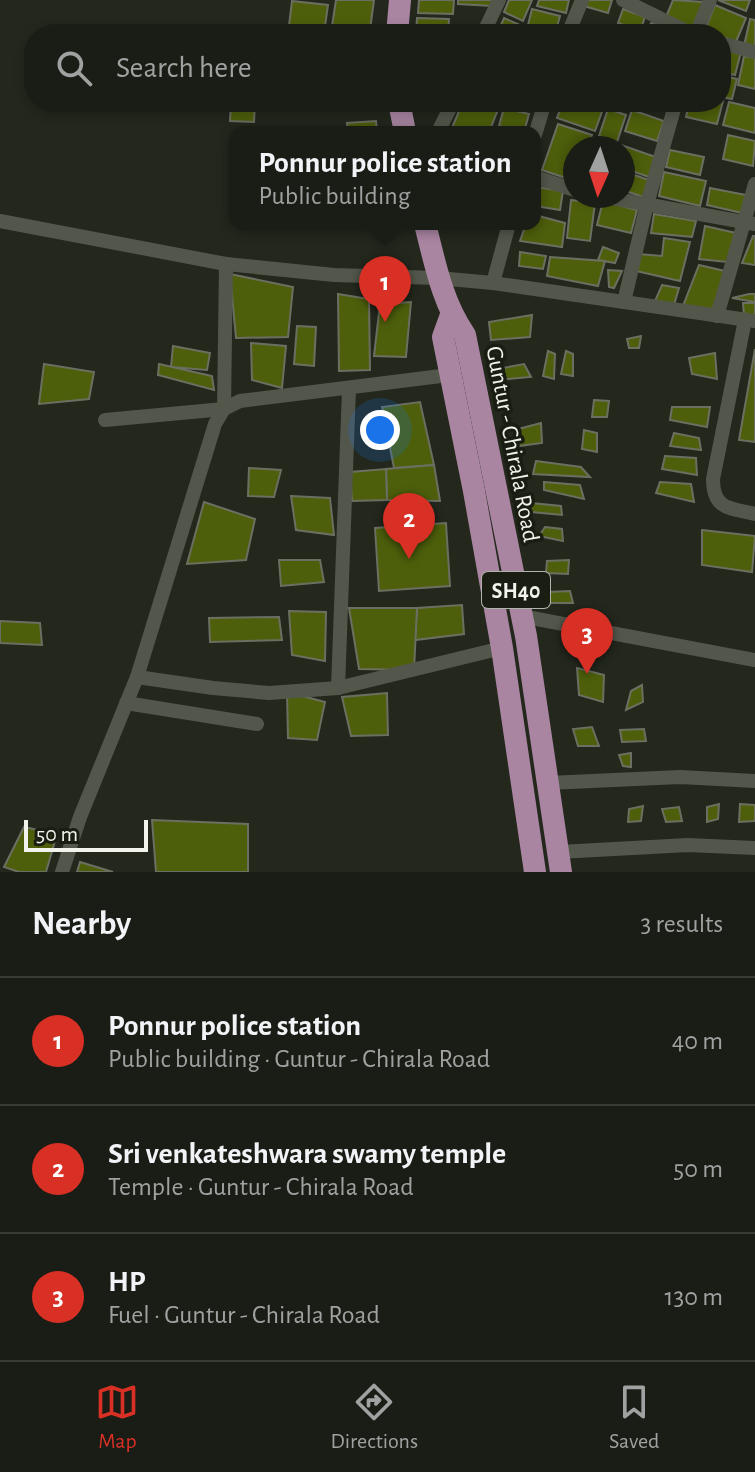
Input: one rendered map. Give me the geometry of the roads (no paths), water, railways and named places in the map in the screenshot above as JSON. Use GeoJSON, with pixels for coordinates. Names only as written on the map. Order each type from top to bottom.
{"type":"FeatureCollection","features":[{"type":"Feature","properties":{"kind":"main road"},"geometry":{"type":"LineString","coordinates":[[398,24],[400,0]]}},
{"type":"Feature","properties":{"kind":"main road","name":"Guntur - Chirala Road"},"geometry":{"type":"LineString","coordinates":[[426,230],[451,315],[465,335],[521,616],[560,862]]}},
{"type":"Feature","properties":{"kind":"main road","name":"Guntur - Chirala Road"},"geometry":{"type":"LineString","coordinates":[[451,315],[443,337],[502,648],[535,872]]}},
{"type":"Feature","properties":{"kind":"street"},"geometry":{"type":"LineString","coordinates":[[488,24],[499,0]]}},
{"type":"Feature","properties":{"kind":"street"},"geometry":{"type":"LineString","coordinates":[[572,24],[582,0]]}},
{"type":"Feature","properties":{"kind":"street"},"geometry":{"type":"LineString","coordinates":[[623,0],[673,24]]}},
{"type":"Feature","properties":{"kind":"street"},"geometry":{"type":"LineString","coordinates":[[699,24],[710,0]]}},
{"type":"Feature","properties":{"kind":"street"},"geometry":{"type":"LineString","coordinates":[[731,46],[755,52]]}},
{"type":"Feature","properties":{"kind":"street"},"geometry":{"type":"LineString","coordinates":[[624,302],[673,112]]}},
{"type":"Feature","properties":{"kind":"street"},"geometry":{"type":"LineString","coordinates":[[541,179],[563,186]]}},
{"type":"Feature","properties":{"kind":"street"},"geometry":{"type":"LineString","coordinates":[[717,316],[750,224],[755,184]]}},
{"type":"Feature","properties":{"kind":"street"},"geometry":{"type":"LineString","coordinates":[[635,202],[750,224]]}},
{"type":"Feature","properties":{"kind":"street"},"geometry":{"type":"LineString","coordinates":[[0,221],[226,264],[334,275],[493,283],[750,320],[713,479],[713,492],[717,501],[724,506],[755,514]]}},
{"type":"Feature","properties":{"kind":"street"},"geometry":{"type":"LineString","coordinates":[[493,283],[507,230]]}},
{"type":"Feature","properties":{"kind":"street"},"geometry":{"type":"LineString","coordinates":[[62,872],[80,817],[137,677],[215,424],[224,409],[226,264]]}},
{"type":"Feature","properties":{"kind":"street"},"geometry":{"type":"LineString","coordinates":[[105,420],[224,409],[240,401],[449,375]]}},
{"type":"Feature","properties":{"kind":"street"},"geometry":{"type":"LineString","coordinates":[[338,688],[349,389]]}},
{"type":"Feature","properties":{"kind":"street"},"geometry":{"type":"LineString","coordinates":[[521,616],[755,660]]}},
{"type":"Feature","properties":{"kind":"street"},"geometry":{"type":"LineString","coordinates":[[137,677],[269,693],[338,688],[502,648]]}},
{"type":"Feature","properties":{"kind":"street"},"geometry":{"type":"LineString","coordinates":[[126,703],[257,724]]}},
{"type":"Feature","properties":{"kind":"street"},"geometry":{"type":"LineString","coordinates":[[548,783],[680,777],[755,781]]}},
{"type":"Feature","properties":{"kind":"street"},"geometry":{"type":"LineString","coordinates":[[560,862],[688,845],[755,848]]}},
{"type":"Feature","properties":{"kind":"place","name":"Ponnur police station"},"geometry":{"type":"Point","coordinates":[385,322]}},
{"type":"Feature","properties":{"kind":"place","name":"Sri venkateshwara swamy temple"},"geometry":{"type":"Point","coordinates":[409,559]}},
{"type":"Feature","properties":{"kind":"place","name":"HP"},"geometry":{"type":"Point","coordinates":[587,674]}}]}
